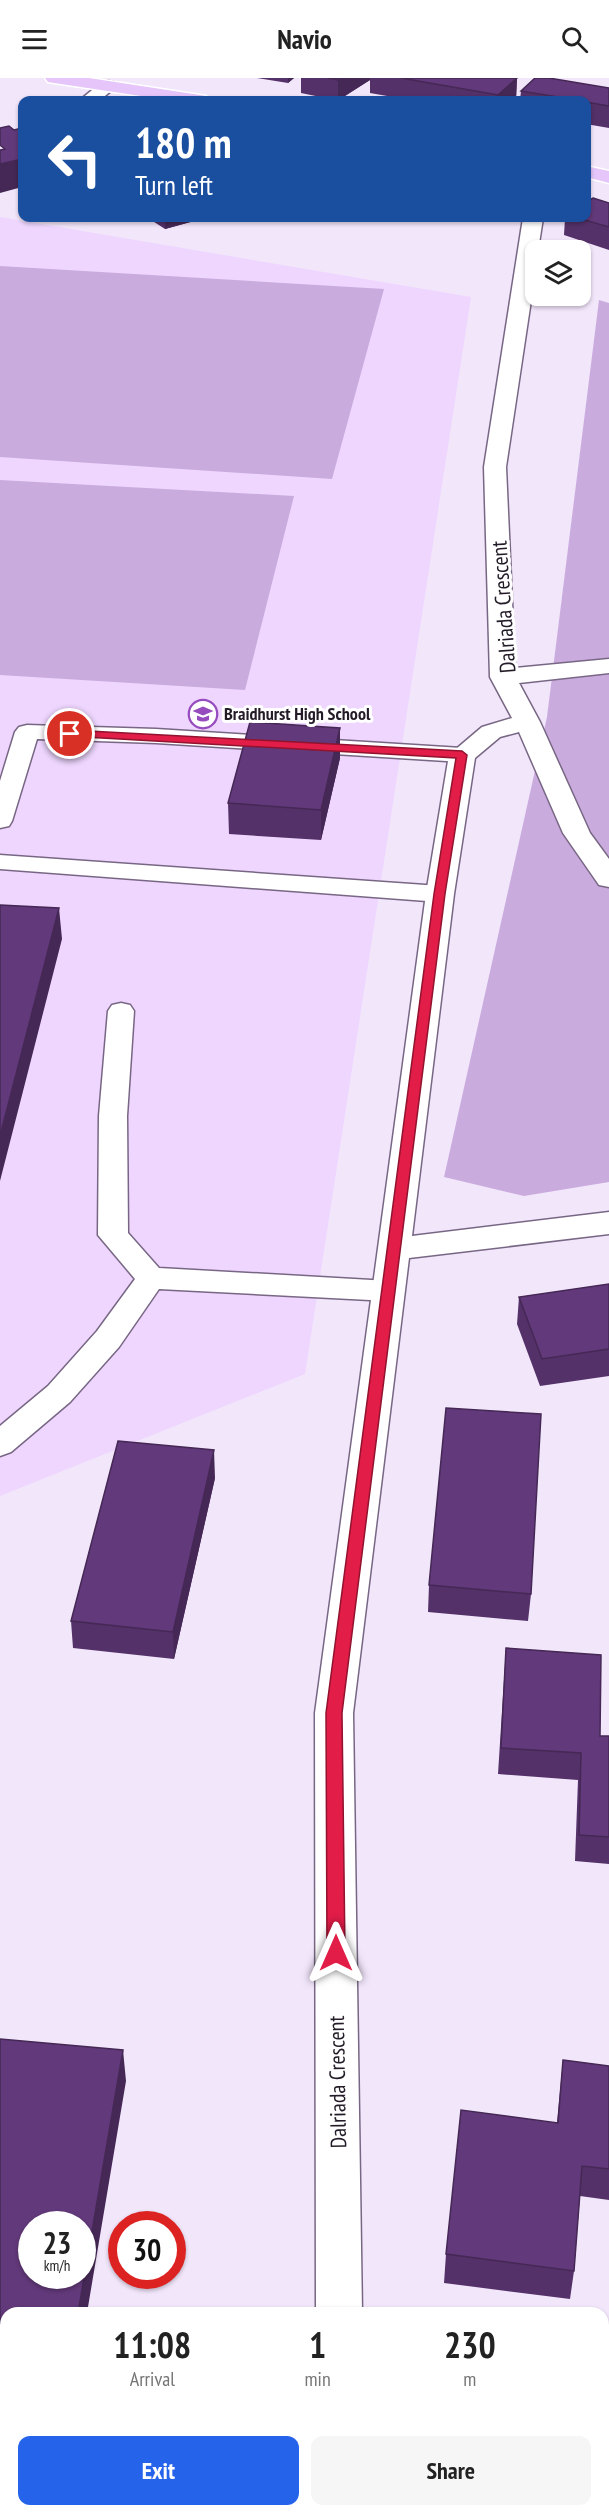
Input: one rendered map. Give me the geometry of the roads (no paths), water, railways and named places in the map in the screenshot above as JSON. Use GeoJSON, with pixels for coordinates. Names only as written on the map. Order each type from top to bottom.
{"type":"FeatureCollection","features":[{"type":"Feature","properties":{"kind":"main road"},"geometry":{"type":"LineString","coordinates":[[54,78],[174,96]]}},
{"type":"Feature","properties":{"kind":"main road"},"geometry":{"type":"LineString","coordinates":[[591,172],[609,177]]}},
{"type":"Feature","properties":{"kind":"street"},"geometry":{"type":"LineString","coordinates":[[94,96],[108,86]]}},
{"type":"Feature","properties":{"kind":"street","name":"Dalriada Crescent"},"geometry":{"type":"LineString","coordinates":[[532,222],[495,467],[503,677],[527,722],[577,833],[609,879]]}},
{"type":"Feature","properties":{"kind":"street"},"geometry":{"type":"LineString","coordinates":[[503,677],[609,666]]}},
{"type":"Feature","properties":{"kind":"street"},"geometry":{"type":"LineString","coordinates":[[462,755],[491,732],[527,722]]}},
{"type":"Feature","properties":{"kind":"street","name":"Dalriada Crescent"},"geometry":{"type":"LineString","coordinates":[[339,2307],[334,1713],[440,894],[462,755]]}},
{"type":"Feature","properties":{"kind":"street"},"geometry":{"type":"LineString","coordinates":[[394,1249],[609,1223]]}},
{"type":"Feature","properties":{"kind":"lane"},"geometry":{"type":"LineString","coordinates":[[0,821],[27,732],[168,737],[462,755]]}},
{"type":"Feature","properties":{"kind":"lane"},"geometry":{"type":"LineString","coordinates":[[0,862],[440,894]]}},
{"type":"Feature","properties":{"kind":"lane"},"geometry":{"type":"LineString","coordinates":[[121,1011],[113,1116],[113,1234],[151,1278],[389,1291]]}},
{"type":"Feature","properties":{"kind":"lane"},"geometry":{"type":"LineString","coordinates":[[0,1444],[59,1394],[108,1339],[151,1278]]}},
{"type":"Feature","properties":{"kind":"place","name":"Braidhurst High School"},"geometry":{"type":"Point","coordinates":[203,714]}}]}
